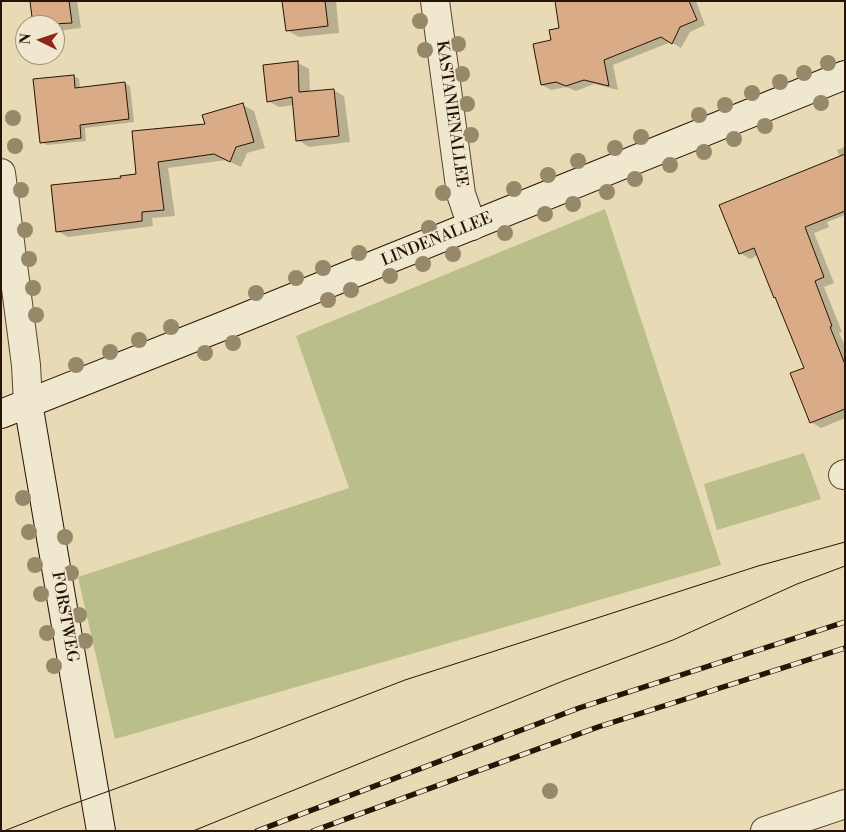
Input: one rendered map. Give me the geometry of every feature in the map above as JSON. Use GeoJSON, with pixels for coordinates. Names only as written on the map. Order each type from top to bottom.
{"type":"FeatureCollection","features":[{"type":"Feature","properties":{"kind":"main road","name":"KASTANIENALLEE"},"geometry":{"type":"LineString","coordinates":[[435,1],[461,194],[472,226]]}},
{"type":"Feature","properties":{"kind":"main road","name":"LINDENALLEE"},"geometry":{"type":"LineString","coordinates":[[1,414],[845,75]]}},
{"type":"Feature","properties":{"kind":"main road","name":"FORSTWEG"},"geometry":{"type":"LineString","coordinates":[[1,173],[26,365],[28,403],[101,831]]}},
{"type":"Feature","properties":{"kind":"main road"},"geometry":{"type":"LineString","coordinates":[[765,831],[845,804]]}},
{"type":"Feature","properties":{"kind":"green space"},"geometry":{"type":"Polygon","coordinates":[[[605,209],[721,565],[115,739],[78,577],[349,488],[296,336],[605,209]]]}},
{"type":"Feature","properties":{"kind":"green space"},"geometry":{"type":"Polygon","coordinates":[[[804,453],[821,499],[717,530],[704,484],[804,453]]]}},
{"type":"Feature","properties":{"kind":"building"},"geometry":{"type":"Polygon","coordinates":[[[30,1],[69,1],[72,23],[65,23],[65,15],[32,15],[30,1]]]}},
{"type":"Feature","properties":{"kind":"building"},"geometry":{"type":"Polygon","coordinates":[[[282,1],[325,1],[328,26],[286,31],[282,1]]]}},
{"type":"Feature","properties":{"kind":"building"},"geometry":{"type":"Polygon","coordinates":[[[555,1],[689,1],[697,20],[680,27],[672,44],[661,37],[604,60],[609,86],[584,80],[566,86],[556,82],[541,85],[533,44],[551,40],[549,30],[559,28],[555,1]]]}},
{"type":"Feature","properties":{"kind":"building"},"geometry":{"type":"Polygon","coordinates":[[[298,61],[299,92],[334,89],[339,136],[296,141],[292,97],[267,102],[263,65],[298,61]]]}},
{"type":"Feature","properties":{"kind":"building"},"geometry":{"type":"Polygon","coordinates":[[[74,75],[75,88],[125,82],[129,119],[80,125],[81,138],[40,143],[33,79],[74,75]]]}},
{"type":"Feature","properties":{"kind":"building"},"geometry":{"type":"Polygon","coordinates":[[[243,103],[254,142],[236,147],[230,162],[214,154],[158,162],[164,210],[142,212],[142,221],[56,232],[51,185],[121,178],[120,176],[136,174],[132,131],[205,124],[202,115],[243,103]]]}},
{"type":"Feature","properties":{"kind":"building"},"geometry":{"type":"Polygon","coordinates":[[[845,154],[845,211],[805,227],[824,277],[815,281],[832,326],[830,327],[845,364],[845,409],[810,423],[790,373],[804,368],[775,297],[754,248],[739,254],[719,205],[845,154]]]}},
{"type":"Feature","properties":{"kind":"tram line"},"geometry":{"type":"LineString","coordinates":[[4,831],[405,680],[758,566],[845,542]]}},
{"type":"Feature","properties":{"kind":"tram line"},"geometry":{"type":"LineString","coordinates":[[193,831],[563,681],[673,640],[797,584],[845,566]]}},
{"type":"Feature","properties":{"kind":"railway"},"geometry":{"type":"LineString","coordinates":[[257,831],[579,708],[845,622]]}},
{"type":"Feature","properties":{"kind":"railway"},"geometry":{"type":"LineString","coordinates":[[313,831],[598,727],[845,648]]}}]}
